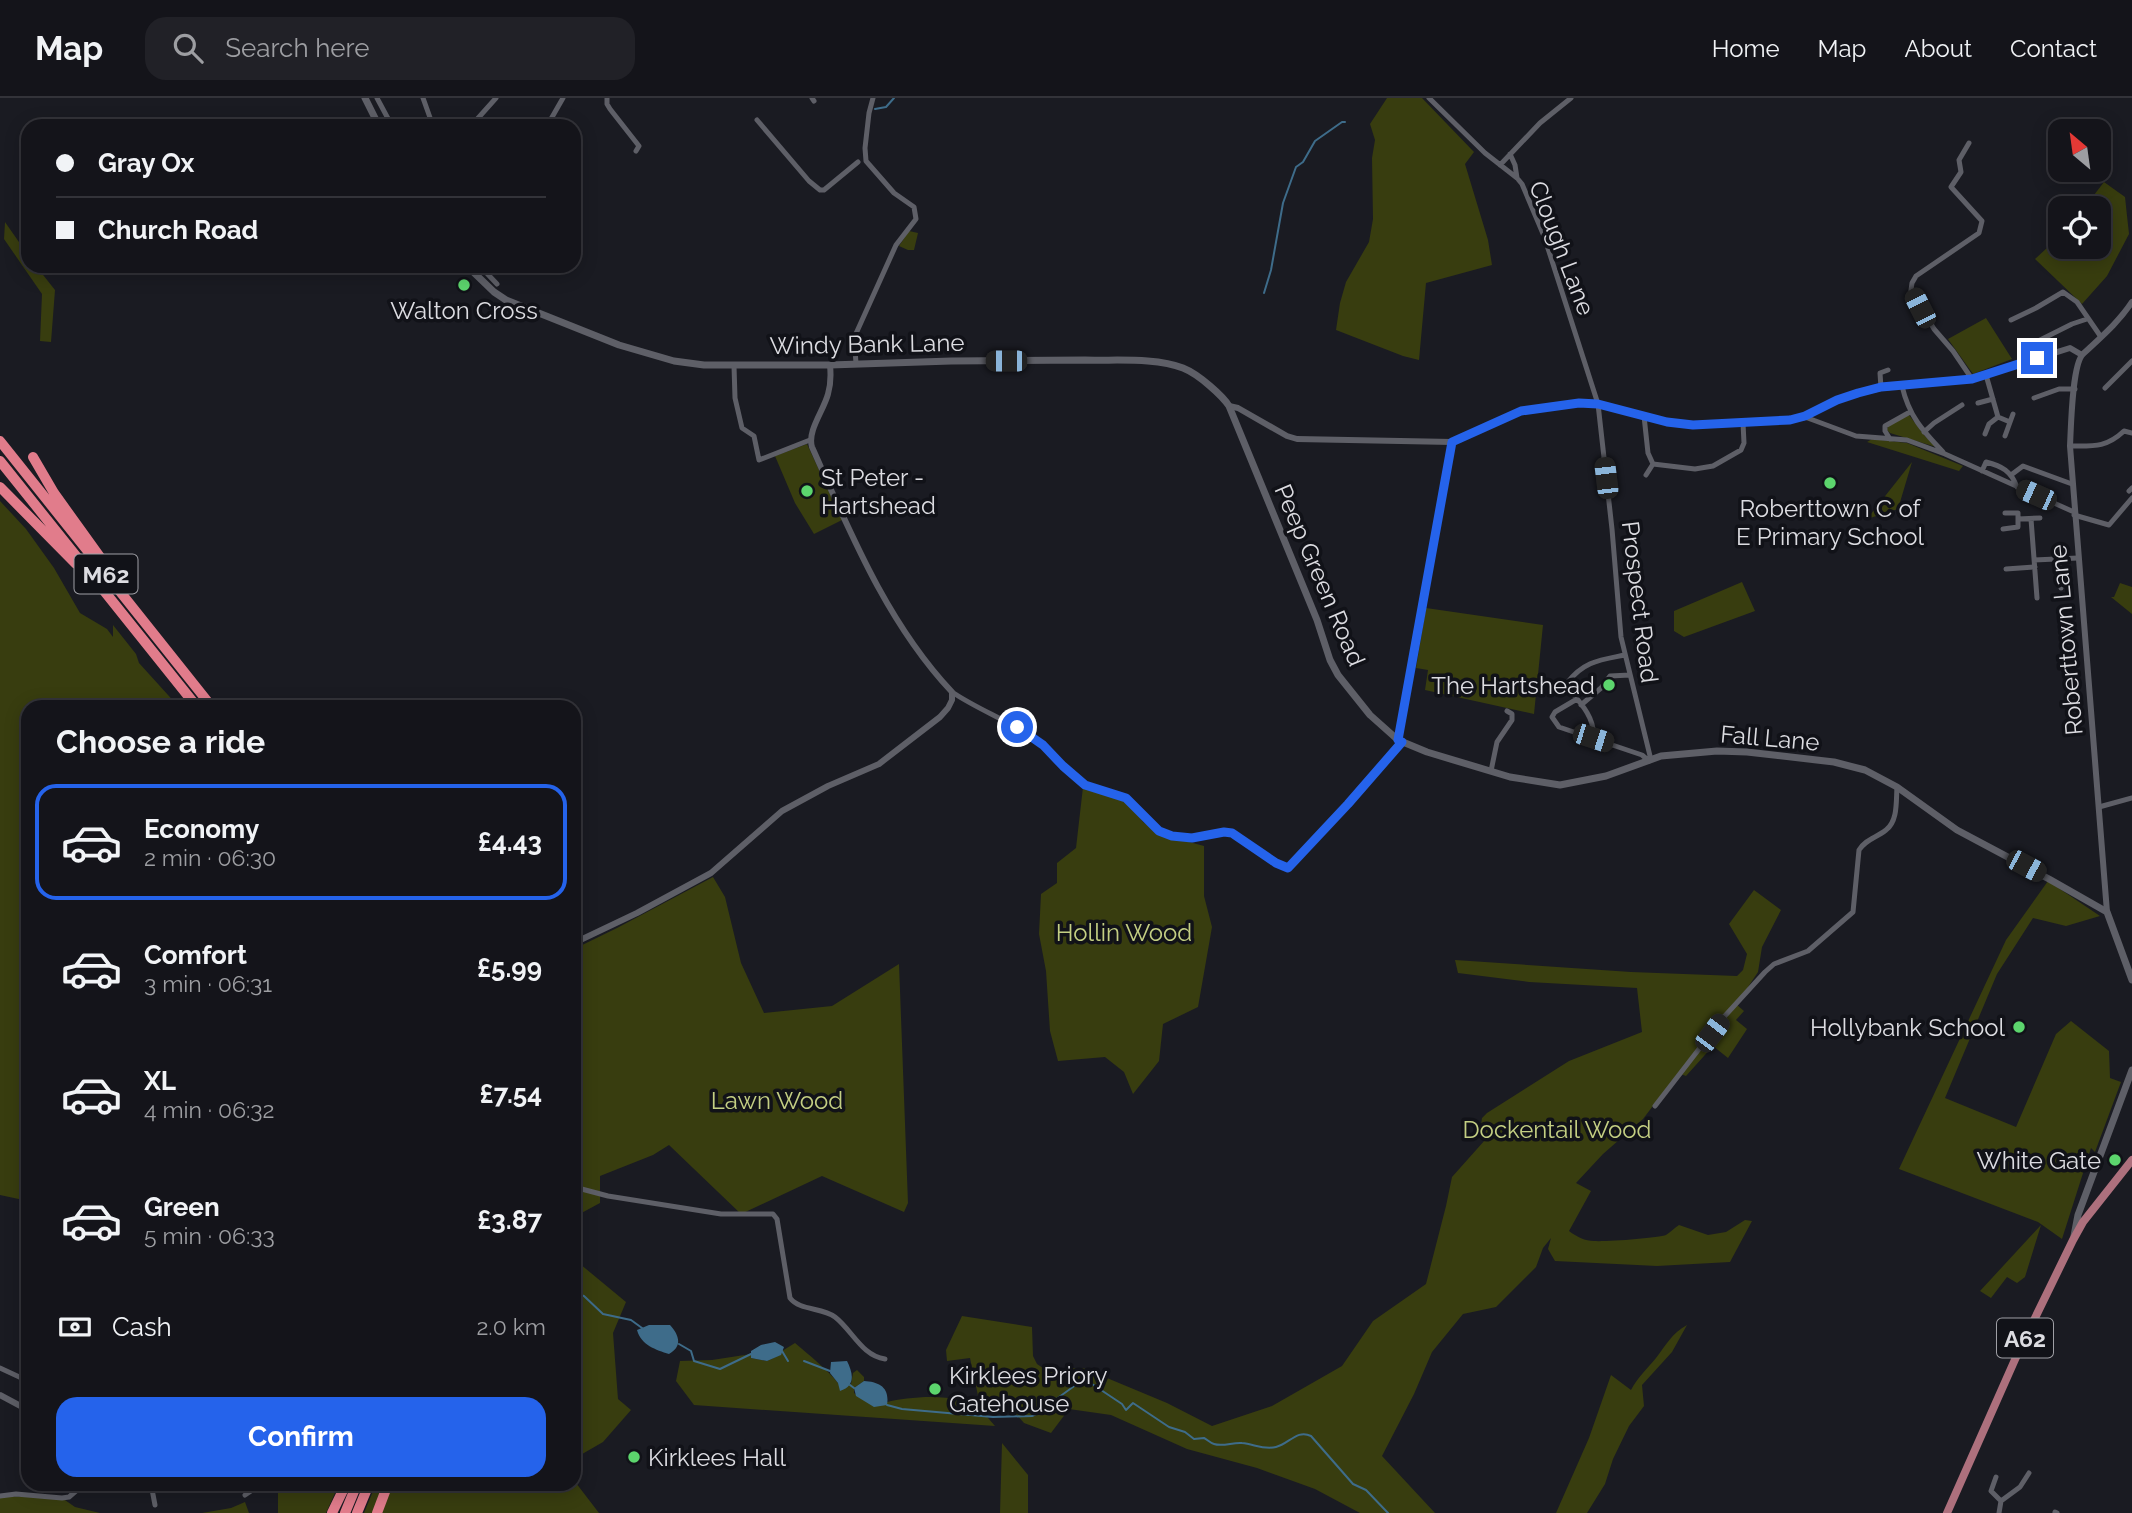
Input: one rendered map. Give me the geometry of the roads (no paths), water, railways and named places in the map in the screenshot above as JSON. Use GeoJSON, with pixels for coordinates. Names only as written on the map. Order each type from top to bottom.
{"type":"FeatureCollection","features":[{"type":"Feature","properties":{"kind":"highway","name":"M62"},"geometry":{"type":"LineString","coordinates":[[0,441],[206,700]]}},
{"type":"Feature","properties":{"kind":"highway"},"geometry":{"type":"LineString","coordinates":[[33,457],[54,493],[99,554],[131,605]]}},
{"type":"Feature","properties":{"kind":"highway","name":"M62"},"geometry":{"type":"LineString","coordinates":[[0,461],[191,700]]}},
{"type":"Feature","properties":{"kind":"highway"},"geometry":{"type":"LineString","coordinates":[[0,487],[118,607]]}},
{"type":"Feature","properties":{"kind":"highway"},"geometry":{"type":"LineString","coordinates":[[332,1513],[343,1491]]}},
{"type":"Feature","properties":{"kind":"highway"},"geometry":{"type":"LineString","coordinates":[[345,1513],[354,1491]]}},
{"type":"Feature","properties":{"kind":"highway"},"geometry":{"type":"LineString","coordinates":[[357,1513],[366,1491]]}},
{"type":"Feature","properties":{"kind":"highway"},"geometry":{"type":"LineString","coordinates":[[377,1513],[385,1491]]}},
{"type":"Feature","properties":{"kind":"main road"},"geometry":{"type":"LineString","coordinates":[[365,98],[376,119]]}},
{"type":"Feature","properties":{"kind":"main road","name":"Windy Bank Lane"},"geometry":{"type":"LineString","coordinates":[[478,273],[494,292],[506,300],[619,345],[674,361],[734,366],[1085,360],[1170,364],[1193,373],[1225,399],[1229,406]]}},
{"type":"Feature","properties":{"kind":"main road","name":"Peep Green Road"},"geometry":{"type":"LineString","coordinates":[[1229,406],[1317,620],[1330,660],[1338,675],[1370,715],[1400,741]]}},
{"type":"Feature","properties":{"kind":"main road","name":"Fall Lane"},"geometry":{"type":"LineString","coordinates":[[1400,741],[1491,771],[1534,782],[1560,785],[1606,776],[1661,757],[1717,751],[1834,762],[1865,770],[1897,787],[1957,830],[2107,912]]}},
{"type":"Feature","properties":{"kind":"main road"},"geometry":{"type":"LineString","coordinates":[[2107,912],[2132,978]]}},
{"type":"Feature","properties":{"kind":"main road"},"geometry":{"type":"LineString","coordinates":[[2073,1240],[2077,1218],[2132,1070]]}},
{"type":"Feature","properties":{"kind":"main road","name":"A62"},"geometry":{"type":"LineString","coordinates":[[1947,1513],[2017,1355],[2073,1240],[2083,1222],[2132,1160]]}},
{"type":"Feature","properties":{"kind":"main road"},"geometry":{"type":"LineString","coordinates":[[2087,1190],[2098,1204]]}},
{"type":"Feature","properties":{"kind":"main road"},"geometry":{"type":"LineString","coordinates":[[2082,1205],[2086,1212],[2091,1213]]}},
{"type":"Feature","properties":{"kind":"street"},"geometry":{"type":"LineString","coordinates":[[377,98],[388,119]]}},
{"type":"Feature","properties":{"kind":"street"},"geometry":{"type":"LineString","coordinates":[[423,98],[430,119]]}},
{"type":"Feature","properties":{"kind":"street"},"geometry":{"type":"LineString","coordinates":[[483,98],[491,104]]}},
{"type":"Feature","properties":{"kind":"street"},"geometry":{"type":"LineString","coordinates":[[477,119],[496,98]]}},
{"type":"Feature","properties":{"kind":"street"},"geometry":{"type":"LineString","coordinates":[[551,119],[562,98]]}},
{"type":"Feature","properties":{"kind":"street"},"geometry":{"type":"LineString","coordinates":[[607,98],[610,109],[639,146],[636,151]]}},
{"type":"Feature","properties":{"kind":"street","name":"Clough Lane"},"geometry":{"type":"LineString","coordinates":[[1429,98],[1522,184],[1544,236],[1598,404]]}},
{"type":"Feature","properties":{"kind":"street"},"geometry":{"type":"LineString","coordinates":[[1500,165],[1540,123],[1571,98]]}},
{"type":"Feature","properties":{"kind":"street"},"geometry":{"type":"LineString","coordinates":[[757,120],[809,181],[824,190],[862,158],[872,100],[864,100]]}},
{"type":"Feature","properties":{"kind":"street"},"geometry":{"type":"LineString","coordinates":[[1969,143],[1959,160],[1961,172],[1951,187],[1982,221],[1979,233],[1916,275],[1911,290],[1934,329],[1972,379]]}},
{"type":"Feature","properties":{"kind":"street"},"geometry":{"type":"LineString","coordinates":[[1510,154],[1517,177]]}},
{"type":"Feature","properties":{"kind":"street"},"geometry":{"type":"LineString","coordinates":[[856,363],[854,338],[896,245],[916,219],[914,207],[894,192],[862,158]]}},
{"type":"Feature","properties":{"kind":"street","name":"Windy Bank Lane"},"geometry":{"type":"LineString","coordinates":[[481,273],[497,284]]}},
{"type":"Feature","properties":{"kind":"street"},"geometry":{"type":"LineString","coordinates":[[2011,320],[2063,292],[2077,302],[2101,337]]}},
{"type":"Feature","properties":{"kind":"street"},"geometry":{"type":"LineString","coordinates":[[2082,355],[2088,352],[2132,302]]}},
{"type":"Feature","properties":{"kind":"street"},"geometry":{"type":"LineString","coordinates":[[2026,347],[2087,319]]}},
{"type":"Feature","properties":{"kind":"street","name":"Windy Bank Lane"},"geometry":{"type":"LineString","coordinates":[[1229,406],[1238,408],[1297,439],[1452,442],[1521,411],[1579,403],[1598,404],[1667,422],[1693,425],[1790,420],[1805,416],[1837,400],[1881,387],[1972,379],[2070,348],[2082,355]]}},
{"type":"Feature","properties":{"kind":"street","name":"Roberttown Lane"},"geometry":{"type":"LineString","coordinates":[[2082,355],[2076,368],[2070,446],[2107,912]]}},
{"type":"Feature","properties":{"kind":"street"},"geometry":{"type":"LineString","coordinates":[[2105,388],[2132,361]]}},
{"type":"Feature","properties":{"kind":"street"},"geometry":{"type":"LineString","coordinates":[[830,365],[831,382],[828,395],[810,440],[838,504],[902,631],[934,673],[964,700],[1017,727],[1043,745],[1085,785],[1126,798],[1159,831],[1172,836],[1192,838],[1232,833],[1276,863],[1288,868],[1348,804],[1400,741],[1452,442]]}},
{"type":"Feature","properties":{"kind":"street"},"geometry":{"type":"LineString","coordinates":[[734,366],[736,398],[742,428],[754,436],[759,460],[810,440]]}},
{"type":"Feature","properties":{"kind":"street"},"geometry":{"type":"LineString","coordinates":[[1881,387],[1880,373],[1888,370]]}},
{"type":"Feature","properties":{"kind":"street"},"geometry":{"type":"LineString","coordinates":[[1986,375],[1998,417]]}},
{"type":"Feature","properties":{"kind":"street"},"geometry":{"type":"LineString","coordinates":[[1902,386],[1910,412],[1945,454]]}},
{"type":"Feature","properties":{"kind":"street"},"geometry":{"type":"LineString","coordinates":[[2034,387],[2036,397],[2059,388],[2075,389]]}},
{"type":"Feature","properties":{"kind":"street"},"geometry":{"type":"LineString","coordinates":[[1978,403],[1993,399]]}},
{"type":"Feature","properties":{"kind":"street","name":"Prospect Road"},"geometry":{"type":"LineString","coordinates":[[1598,404],[1622,637],[1650,761]]}},
{"type":"Feature","properties":{"kind":"street"},"geometry":{"type":"LineString","coordinates":[[1924,432],[1934,422],[1962,405]]}},
{"type":"Feature","properties":{"kind":"street"},"geometry":{"type":"LineString","coordinates":[[1890,439],[1885,426],[1910,412]]}},
{"type":"Feature","properties":{"kind":"street"},"geometry":{"type":"LineString","coordinates":[[2005,436],[2013,414]]}},
{"type":"Feature","properties":{"kind":"street"},"geometry":{"type":"LineString","coordinates":[[1644,416],[1648,453],[1653,464]]}},
{"type":"Feature","properties":{"kind":"street"},"geometry":{"type":"LineString","coordinates":[[1805,416],[1856,436],[1907,440],[1945,454],[2074,514],[2109,525],[2132,498]]}},
{"type":"Feature","properties":{"kind":"street"},"geometry":{"type":"LineString","coordinates":[[1998,417],[2010,422]]}},
{"type":"Feature","properties":{"kind":"street"},"geometry":{"type":"LineString","coordinates":[[1985,434],[1989,424],[1998,417]]}},
{"type":"Feature","properties":{"kind":"street"},"geometry":{"type":"LineString","coordinates":[[1653,464],[1695,469],[1713,466],[1741,450],[1744,443],[1743,423]]}},
{"type":"Feature","properties":{"kind":"street"},"geometry":{"type":"LineString","coordinates":[[2070,446],[2110,443],[2132,423]]}},
{"type":"Feature","properties":{"kind":"street"},"geometry":{"type":"LineString","coordinates":[[2124,431],[2132,433]]}},
{"type":"Feature","properties":{"kind":"street"},"geometry":{"type":"LineString","coordinates":[[1982,471],[1986,461],[2000,466],[2011,475],[2017,487]]}},
{"type":"Feature","properties":{"kind":"street"},"geometry":{"type":"LineString","coordinates":[[1646,475],[1653,464]]}},
{"type":"Feature","properties":{"kind":"street"},"geometry":{"type":"LineString","coordinates":[[2011,475],[2023,466],[2072,484]]}},
{"type":"Feature","properties":{"kind":"street"},"geometry":{"type":"LineString","coordinates":[[2003,529],[2018,527],[2018,513],[2004,513]]}},
{"type":"Feature","properties":{"kind":"street"},"geometry":{"type":"LineString","coordinates":[[2018,519],[2040,518]]}},
{"type":"Feature","properties":{"kind":"street"},"geometry":{"type":"LineString","coordinates":[[2031,519],[2038,598]]}},
{"type":"Feature","properties":{"kind":"street"},"geometry":{"type":"LineString","coordinates":[[2034,560],[2078,558]]}},
{"type":"Feature","properties":{"kind":"street"},"geometry":{"type":"LineString","coordinates":[[2059,559],[2061,588]]}},
{"type":"Feature","properties":{"kind":"street"},"geometry":{"type":"LineString","coordinates":[[2006,569],[2035,567]]}},
{"type":"Feature","properties":{"kind":"street"},"geometry":{"type":"LineString","coordinates":[[1593,738],[1593,725],[1567,687],[1567,683],[1589,663],[1625,655]]}},
{"type":"Feature","properties":{"kind":"street"},"geometry":{"type":"LineString","coordinates":[[1630,675],[1609,676],[1601,688],[1579,702],[1555,712],[1552,717],[1555,723],[1565,730],[1642,755],[1650,761]]}},
{"type":"Feature","properties":{"kind":"street"},"geometry":{"type":"LineString","coordinates":[[948,708],[952,692]]}},
{"type":"Feature","properties":{"kind":"street"},"geometry":{"type":"LineString","coordinates":[[581,940],[638,913],[711,873],[782,810],[879,764],[911,741],[948,708],[964,700]]}},
{"type":"Feature","properties":{"kind":"street"},"geometry":{"type":"LineString","coordinates":[[1491,771],[1497,742],[1512,720],[1513,713]]}},
{"type":"Feature","properties":{"kind":"street"},"geometry":{"type":"LineString","coordinates":[[1655,1106],[1723,1018],[1765,972],[1774,964],[1808,951],[1853,912],[1859,850],[1864,843],[1892,825],[1897,787]]}},
{"type":"Feature","properties":{"kind":"street"},"geometry":{"type":"LineString","coordinates":[[2099,807],[2132,798]]}},
{"type":"Feature","properties":{"kind":"street"},"geometry":{"type":"LineString","coordinates":[[581,1189],[608,1196],[720,1214],[773,1214],[777,1219],[790,1298],[794,1303],[837,1318],[866,1350],[876,1358],[885,1359]]}},
{"type":"Feature","properties":{"kind":"street"},"geometry":{"type":"LineString","coordinates":[[0,1368],[21,1378]]}},
{"type":"Feature","properties":{"kind":"street"},"geometry":{"type":"LineString","coordinates":[[0,1395],[21,1406]]}},
{"type":"Feature","properties":{"kind":"street"},"geometry":{"type":"LineString","coordinates":[[1999,1513],[2001,1501],[2020,1487],[2028,1473]]}},
{"type":"Feature","properties":{"kind":"street"},"geometry":{"type":"LineString","coordinates":[[1996,1477],[1991,1491],[2001,1501]]}},
{"type":"Feature","properties":{"kind":"street"},"geometry":{"type":"LineString","coordinates":[[2020,1487],[2024,1494]]}},
{"type":"Feature","properties":{"kind":"street"},"geometry":{"type":"LineString","coordinates":[[0,1496],[16,1494],[62,1498],[69,1497],[76,1491]]}},
{"type":"Feature","properties":{"kind":"street"},"geometry":{"type":"LineString","coordinates":[[152,1491],[155,1504]]}},
{"type":"Feature","properties":{"kind":"street"},"geometry":{"type":"LineString","coordinates":[[245,1495],[251,1491]]}},
{"type":"Feature","properties":{"kind":"water"},"geometry":{"type":"Polygon","coordinates":[[[649,1325],[670,1325],[678,1340],[676,1348],[669,1354],[642,1340],[637,1330],[649,1325]]]}},
{"type":"Feature","properties":{"kind":"water"},"geometry":{"type":"Polygon","coordinates":[[[775,1342],[784,1347],[781,1355],[767,1361],[751,1358],[751,1351],[761,1345],[775,1342]]]}},
{"type":"Feature","properties":{"kind":"water"},"geometry":{"type":"Polygon","coordinates":[[[847,1361],[852,1379],[849,1386],[840,1391],[838,1383],[830,1373],[831,1362],[847,1361]]]}},
{"type":"Feature","properties":{"kind":"water"},"geometry":{"type":"Polygon","coordinates":[[[864,1381],[874,1383],[885,1390],[887,1405],[874,1407],[856,1396],[854,1388],[864,1381]]]}},
{"type":"Feature","properties":{"kind":"waterway"},"geometry":{"type":"LineString","coordinates":[[875,109],[886,107],[894,98]]}},
{"type":"Feature","properties":{"kind":"waterway"},"geometry":{"type":"LineString","coordinates":[[1264,293],[1283,203],[1296,167],[1303,162],[1315,141],[1345,122]]}},
{"type":"Feature","properties":{"kind":"waterway"},"geometry":{"type":"LineString","coordinates":[[581,1295],[603,1314],[631,1320],[642,1328]]}},
{"type":"Feature","properties":{"kind":"waterway"},"geometry":{"type":"LineString","coordinates":[[679,1344],[691,1351],[694,1361],[720,1369],[751,1354]]}},
{"type":"Feature","properties":{"kind":"waterway"},"geometry":{"type":"LineString","coordinates":[[782,1351],[788,1361]]}},
{"type":"Feature","properties":{"kind":"waterway"},"geometry":{"type":"LineString","coordinates":[[804,1361],[830,1371]]}},
{"type":"Feature","properties":{"kind":"waterway"},"geometry":{"type":"LineString","coordinates":[[887,1405],[902,1409],[993,1417],[1032,1416],[1045,1410],[1077,1384],[1092,1384],[1122,1404],[1126,1410],[1133,1403],[1169,1427],[1185,1432],[1194,1439],[1204,1438],[1214,1444],[1242,1443],[1271,1448],[1301,1434],[1311,1436],[1353,1484],[1366,1490],[1388,1513]]}},
{"type":"Feature","properties":{"kind":"waterway"},"geometry":{"type":"LineString","coordinates":[[850,1385],[854,1388]]}},
{"type":"Feature","properties":{"kind":"place","name":"Walton Cross"},"geometry":{"type":"Point","coordinates":[464,285]}},
{"type":"Feature","properties":{"kind":"place","name":"Roberttown C of E Primary School"},"geometry":{"type":"Point","coordinates":[1830,483]}},
{"type":"Feature","properties":{"kind":"place","name":"St Peter - Hartshead"},"geometry":{"type":"Point","coordinates":[807,491]}},
{"type":"Feature","properties":{"kind":"place","name":"The Hartshead"},"geometry":{"type":"Point","coordinates":[1609,685]}},
{"type":"Feature","properties":{"kind":"place","name":"Hollybank School"},"geometry":{"type":"Point","coordinates":[2019,1027]}},
{"type":"Feature","properties":{"kind":"place","name":"White Gate"},"geometry":{"type":"Point","coordinates":[2115,1160]}},
{"type":"Feature","properties":{"kind":"place","name":"Kirklees Priory Gatehouse"},"geometry":{"type":"Point","coordinates":[935,1389]}},
{"type":"Feature","properties":{"kind":"place","name":"Kirklees Hall"},"geometry":{"type":"Point","coordinates":[634,1457]}},
{"type":"Feature","properties":{"kind":"park label","name":"Hollin Wood"},"geometry":{"type":"Point","coordinates":[1124,932]}},
{"type":"Feature","properties":{"kind":"park label","name":"Lawn Wood"},"geometry":{"type":"Point","coordinates":[777,1100]}},
{"type":"Feature","properties":{"kind":"park label","name":"Dockentail Wood"},"geometry":{"type":"Point","coordinates":[1557,1129]}}]}
